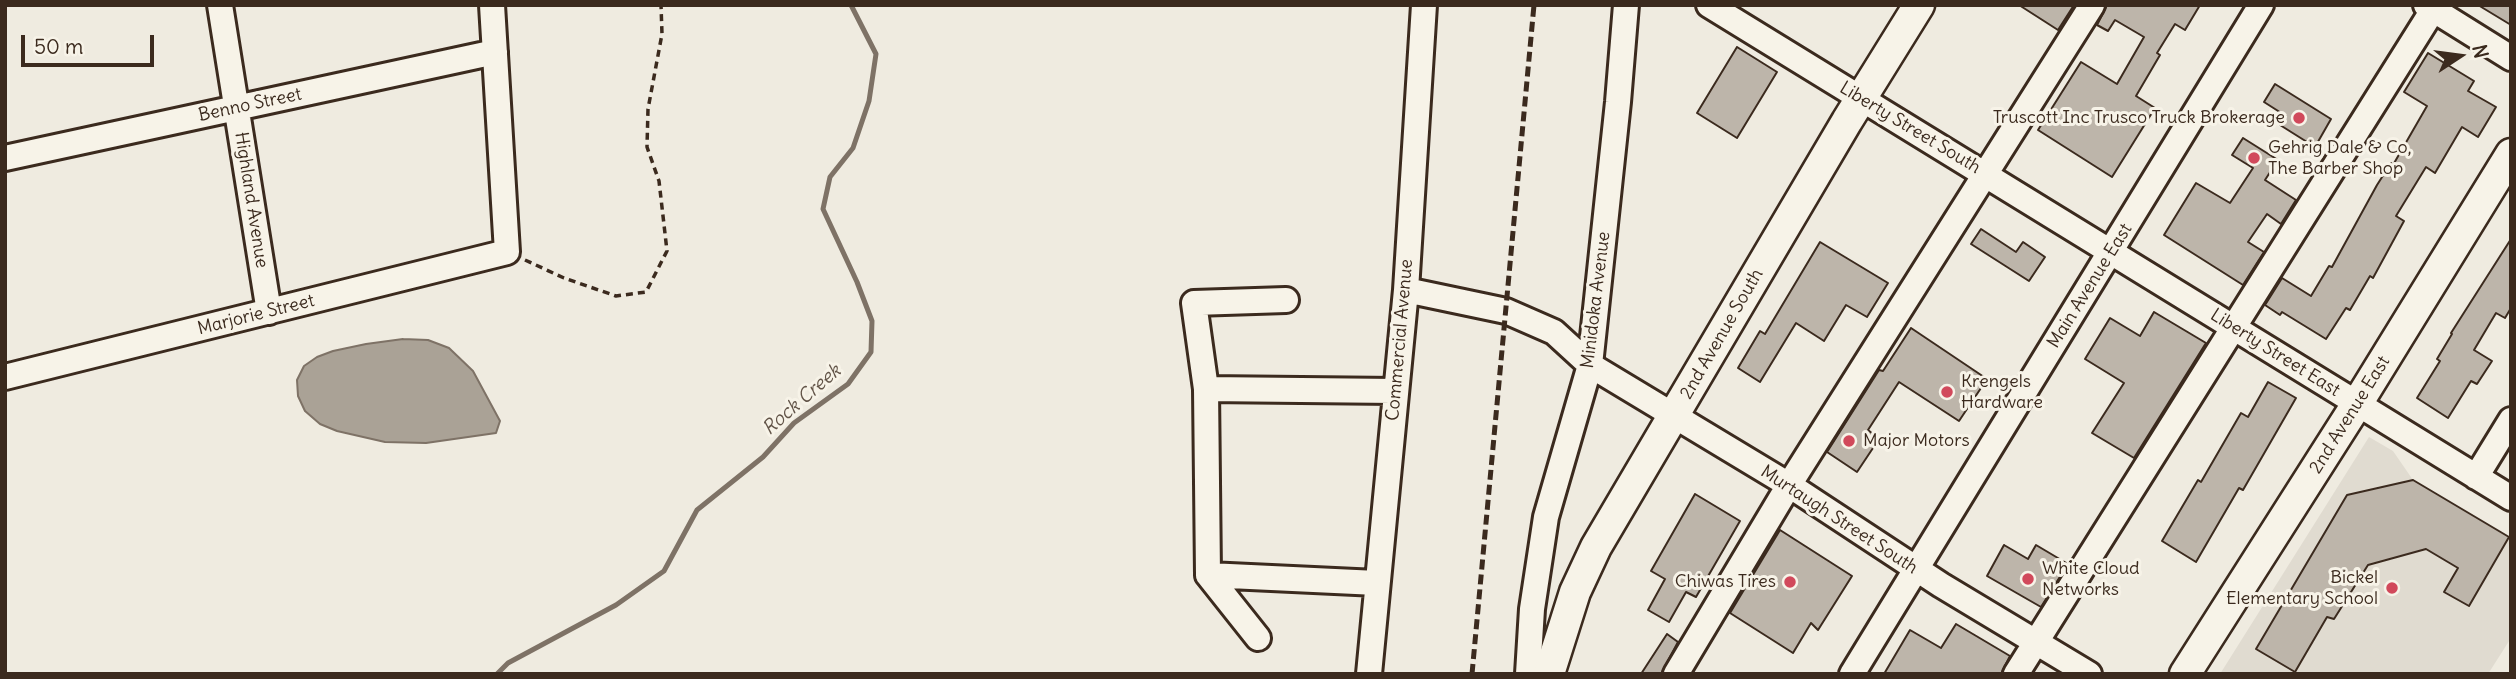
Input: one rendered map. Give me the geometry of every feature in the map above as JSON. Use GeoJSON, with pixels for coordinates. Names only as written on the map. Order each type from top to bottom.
{"type":"FeatureCollection","features":[{"type":"Feature","properties":{"kind":"main road","name":"2nd Avenue South"},"geometry":{"type":"LineString","coordinates":[[1549,674],[1574,592],[1597,547],[1861,98],[1919,5]]}},
{"type":"Feature","properties":{"kind":"main road","name":"2nd Avenue East"},"geometry":{"type":"LineString","coordinates":[[2185,674],[2357,404],[2511,154]]}},
{"type":"Feature","properties":{"kind":"street","name":"Highland Avenue"},"geometry":{"type":"LineString","coordinates":[[220,5],[270,312]]}},
{"type":"Feature","properties":{"kind":"street"},"geometry":{"type":"LineString","coordinates":[[492,5],[507,252]]}},
{"type":"Feature","properties":{"kind":"street","name":"Commercial Avenue"},"geometry":{"type":"LineString","coordinates":[[1368,674],[1406,290],[1424,5]]}},
{"type":"Feature","properties":{"kind":"street","name":"Minidoka Avenue"},"geometry":{"type":"LineString","coordinates":[[1528,674],[1532,609],[1546,517],[1590,365],[1626,5]]}},
{"type":"Feature","properties":{"kind":"street","name":"Liberty Street South"},"geometry":{"type":"LineString","coordinates":[[1709,5],[2110,252]]}},
{"type":"Feature","properties":{"kind":"street"},"geometry":{"type":"LineString","coordinates":[[1676,674],[1789,485],[2092,5]]}},
{"type":"Feature","properties":{"kind":"street","name":"Main Avenue East"},"geometry":{"type":"LineString","coordinates":[[1852,674],[2261,5]]}},
{"type":"Feature","properties":{"kind":"street"},"geometry":{"type":"LineString","coordinates":[[2016,674],[2432,7],[2511,58]]}},
{"type":"Feature","properties":{"kind":"street","name":"Benno Street"},"geometry":{"type":"LineString","coordinates":[[5,158],[495,52]]}},
{"type":"Feature","properties":{"kind":"street","name":"Marjorie Street"},"geometry":{"type":"LineString","coordinates":[[5,377],[507,252]]}},
{"type":"Feature","properties":{"kind":"street","name":"Liberty Street East"},"geometry":{"type":"LineString","coordinates":[[2110,252],[2511,498]]}},
{"type":"Feature","properties":{"kind":"street","name":"Murtaugh Street South"},"geometry":{"type":"LineString","coordinates":[[1406,290],[1506,311],[1554,332],[1590,365],[1789,485],[1917,569],[2089,674]]}},
{"type":"Feature","properties":{"kind":"street"},"geometry":{"type":"LineString","coordinates":[[1554,332],[1580,318],[1597,297]]}},
{"type":"Feature","properties":{"kind":"street"},"geometry":{"type":"LineString","coordinates":[[1258,638],[1208,575],[1206,389],[1194,303],[1286,300]]}},
{"type":"Feature","properties":{"kind":"street"},"geometry":{"type":"LineString","coordinates":[[1206,389],[1396,391]]}},
{"type":"Feature","properties":{"kind":"street"},"geometry":{"type":"LineString","coordinates":[[2476,477],[2511,420]]}},
{"type":"Feature","properties":{"kind":"street"},"geometry":{"type":"LineString","coordinates":[[1208,575],[1377,583]]}},
{"type":"Feature","properties":{"kind":"path"},"geometry":{"type":"LineString","coordinates":[[507,252],[564,278],[617,296],[646,292],[667,250],[659,181],[647,147],[648,110],[662,34],[661,5]]}},
{"type":"Feature","properties":{"kind":"shaded area"},"geometry":{"type":"Polygon","coordinates":[[[403,339],[428,340],[449,348],[473,371],[500,421],[496,433],[426,443],[385,442],[337,431],[320,424],[305,411],[298,396],[297,380],[304,366],[333,351],[403,339]]]}},
{"type":"Feature","properties":{"kind":"shaded area","name":"Bickel Elementary School"},"geometry":{"type":"Polygon","coordinates":[[[2369,437],[2393,451],[2413,480],[2511,539],[2511,638],[2488,674],[2220,674],[2369,437]]]}},
{"type":"Feature","properties":{"kind":"building"},"geometry":{"type":"Polygon","coordinates":[[[2019,5],[2074,5],[2058,30],[2019,5]]]}},
{"type":"Feature","properties":{"kind":"building"},"geometry":{"type":"Polygon","coordinates":[[[2107,5],[2200,5],[2185,30],[2175,24],[2157,53],[2160,55],[2136,96],[2155,108],[2112,177],[2038,130],[2081,62],[2117,84],[2144,37],[2115,20],[2108,31],[2097,25],[2107,5]]]}},
{"type":"Feature","properties":{"kind":"building"},"geometry":{"type":"Polygon","coordinates":[[[2478,5],[2511,5],[2511,25],[2478,5]]]}},
{"type":"Feature","properties":{"kind":"building"},"geometry":{"type":"Polygon","coordinates":[[[1737,47],[1777,72],[1737,138],[1697,113],[1737,47]]]}},
{"type":"Feature","properties":{"kind":"building"},"geometry":{"type":"Polygon","coordinates":[[[2428,53],[2474,81],[2468,91],[2496,107],[2478,137],[2462,127],[2435,173],[2426,167],[2396,216],[2404,221],[2373,278],[2370,276],[2350,310],[2346,308],[2326,339],[2282,312],[2280,315],[2265,305],[2282,278],[2311,296],[2329,266],[2332,267],[2377,185],[2391,163],[2393,165],[2427,106],[2404,92],[2428,53]]]}},
{"type":"Feature","properties":{"kind":"building"},"geometry":{"type":"Polygon","coordinates":[[[2275,84],[2331,119],[2315,147],[2280,125],[2286,116],[2264,102],[2275,84]]]}},
{"type":"Feature","properties":{"kind":"building"},"geometry":{"type":"Polygon","coordinates":[[[2243,138],[2278,160],[2265,180],[2296,200],[2281,224],[2267,214],[2248,242],[2264,252],[2243,285],[2164,235],[2196,183],[2230,203],[2253,168],[2232,155],[2243,138]]]}},
{"type":"Feature","properties":{"kind":"building"},"geometry":{"type":"Polygon","coordinates":[[[1981,229],[2016,252],[2023,242],[2045,257],[2029,281],[1971,244],[1981,229]]]}},
{"type":"Feature","properties":{"kind":"building"},"geometry":{"type":"Polygon","coordinates":[[[2511,239],[2511,308],[2505,318],[2496,313],[2474,350],[2492,361],[2477,384],[2471,381],[2448,418],[2417,398],[2440,361],[2437,359],[2451,333],[2511,239]]]}},
{"type":"Feature","properties":{"kind":"building"},"geometry":{"type":"Polygon","coordinates":[[[1820,242],[1888,283],[1867,317],[1846,305],[1824,341],[1796,323],[1760,382],[1738,368],[1760,331],[1765,334],[1820,242]]]}},
{"type":"Feature","properties":{"kind":"building"},"geometry":{"type":"Polygon","coordinates":[[[2154,312],[2206,343],[2134,458],[2092,433],[2124,383],[2085,359],[2110,318],[2140,336],[2154,312]]]}},
{"type":"Feature","properties":{"kind":"building"},"geometry":{"type":"Polygon","coordinates":[[[1911,328],[1987,379],[1959,421],[1899,382],[1868,430],[1879,439],[1857,472],[1827,452],[1879,370],[1883,371],[1911,328]]]}},
{"type":"Feature","properties":{"kind":"building"},"geometry":{"type":"Polygon","coordinates":[[[2268,382],[2296,398],[2243,490],[2239,488],[2196,562],[2162,541],[2198,480],[2201,482],[2241,413],[2248,417],[2268,382]]]}},
{"type":"Feature","properties":{"kind":"building"},"geometry":{"type":"Polygon","coordinates":[[[2413,480],[2509,537],[2469,606],[2444,592],[2458,568],[2426,549],[2368,565],[2334,619],[2327,617],[2295,672],[2256,649],[2347,495],[2413,480]]]}},
{"type":"Feature","properties":{"kind":"building"},"geometry":{"type":"Polygon","coordinates":[[[1695,494],[1740,521],[1696,597],[1686,592],[1669,622],[1648,610],[1665,579],[1651,571],[1695,494]]]}},
{"type":"Feature","properties":{"kind":"building"},"geometry":{"type":"Polygon","coordinates":[[[1780,530],[1852,576],[1818,630],[1811,623],[1793,653],[1730,613],[1780,530]]]}},
{"type":"Feature","properties":{"kind":"building"},"geometry":{"type":"Polygon","coordinates":[[[2004,545],[2028,559],[2036,545],[2068,564],[2041,607],[1987,576],[2004,545]]]}},
{"type":"Feature","properties":{"kind":"building"},"geometry":{"type":"Polygon","coordinates":[[[1956,624],[2010,656],[2001,674],[1884,674],[1910,630],[1941,648],[1956,624]]]}},
{"type":"Feature","properties":{"kind":"building"},"geometry":{"type":"Polygon","coordinates":[[[1667,634],[1678,642],[1661,674],[1641,674],[1667,634]]]}},
{"type":"Feature","properties":{"kind":"waterway","name":"Rock Creek"},"geometry":{"type":"LineString","coordinates":[[497,674],[508,663],[616,605],[664,571],[697,510],[763,457],[794,423],[848,384],[871,352],[872,321],[823,209],[830,177],[853,148],[869,101],[876,54],[851,5]]}},
{"type":"Feature","properties":{"kind":"railway"},"geometry":{"type":"LineString","coordinates":[[1472,674],[1534,5]]}},
{"type":"Feature","properties":{"kind":"place","name":"Truscott Inc Trusco Truck Brokerage"},"geometry":{"type":"Point","coordinates":[2299,118]}},
{"type":"Feature","properties":{"kind":"place","name":"Gehrig Dale & Co, The Barber Shop"},"geometry":{"type":"Point","coordinates":[2254,158]}},
{"type":"Feature","properties":{"kind":"place","name":"Krengels Hardware"},"geometry":{"type":"Point","coordinates":[1947,392]}},
{"type":"Feature","properties":{"kind":"place","name":"Major Motors"},"geometry":{"type":"Point","coordinates":[1849,441]}},
{"type":"Feature","properties":{"kind":"place","name":"White Cloud Networks"},"geometry":{"type":"Point","coordinates":[2028,579]}},
{"type":"Feature","properties":{"kind":"place","name":"Chiwas Tires"},"geometry":{"type":"Point","coordinates":[1790,582]}},
{"type":"Feature","properties":{"kind":"place","name":"Bickel Elementary School"},"geometry":{"type":"Point","coordinates":[2392,588]}}]}
